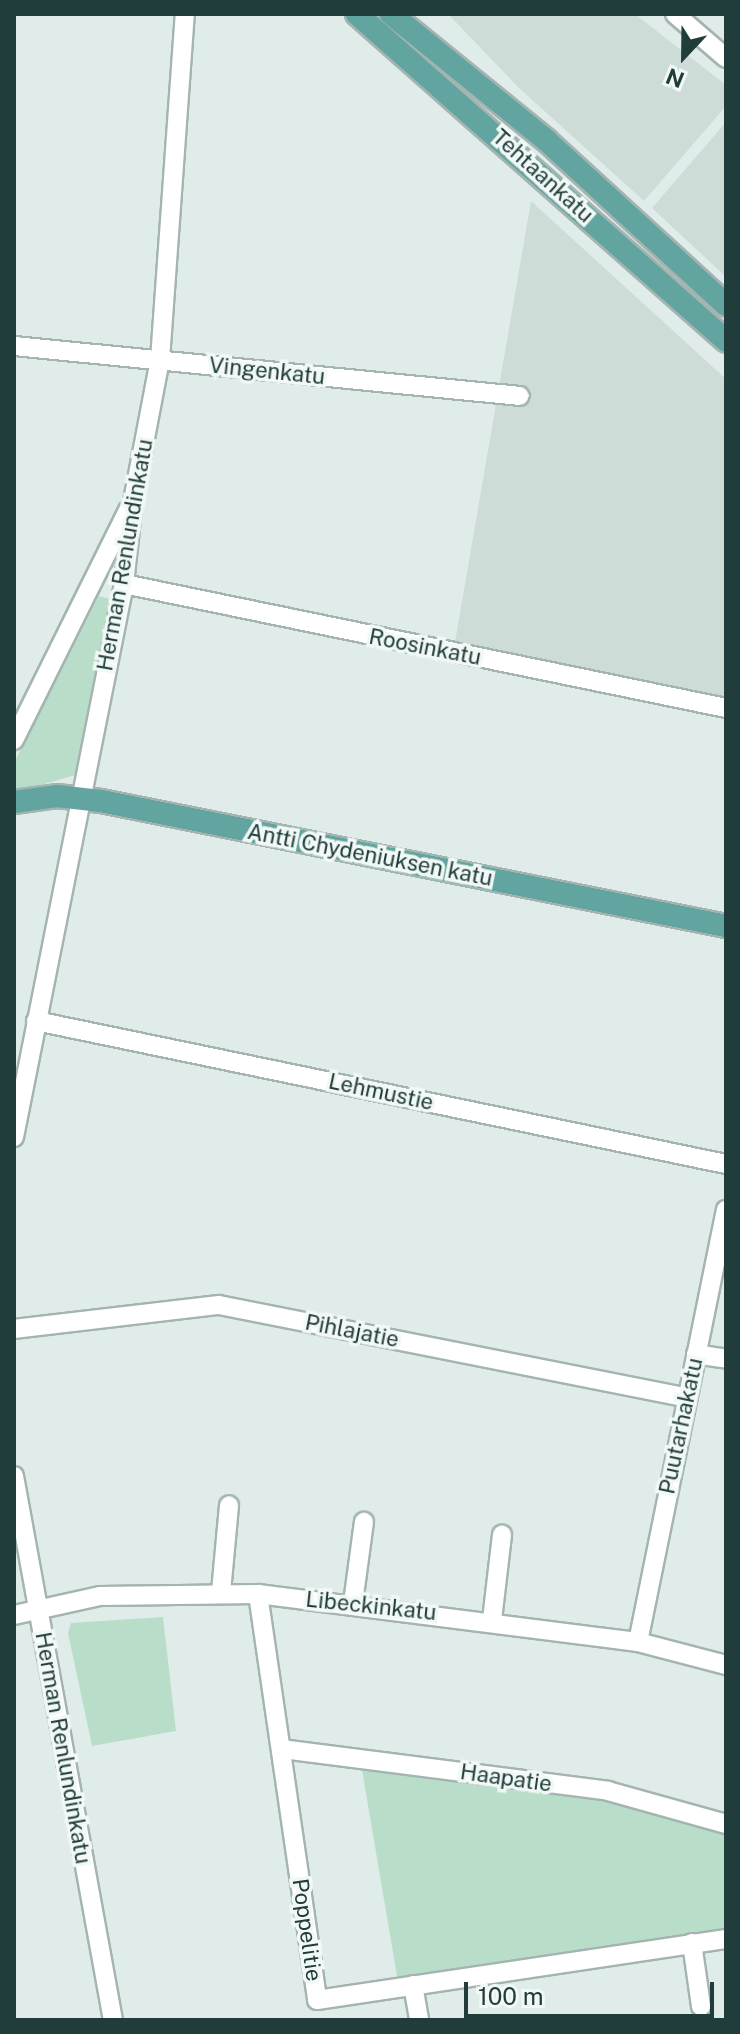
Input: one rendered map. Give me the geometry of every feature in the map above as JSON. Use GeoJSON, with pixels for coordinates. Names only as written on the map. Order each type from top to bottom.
{"type":"FeatureCollection","features":[{"type":"Feature","properties":{"kind":"main road","name":"Tehtaankatu"},"geometry":{"type":"LineString","coordinates":[[357,14],[726,341]]}},
{"type":"Feature","properties":{"kind":"main road","name":"Tehtaankatu"},"geometry":{"type":"LineString","coordinates":[[391,14],[546,140],[726,305]]}},
{"type":"Feature","properties":{"kind":"main road","name":"Antti Chydeniuksen katu"},"geometry":{"type":"LineString","coordinates":[[14,802],[79,798],[726,926]]}},
{"type":"Feature","properties":{"kind":"street","name":"Herman Renlundinkatu"},"geometry":{"type":"LineString","coordinates":[[14,1137],[124,584],[133,501],[160,360],[185,14]]}},
{"type":"Feature","properties":{"kind":"street"},"geometry":{"type":"LineString","coordinates":[[675,14],[726,58]]}},
{"type":"Feature","properties":{"kind":"street","name":"Vingenkatu"},"geometry":{"type":"LineString","coordinates":[[14,346],[520,396]]}},
{"type":"Feature","properties":{"kind":"street"},"geometry":{"type":"LineString","coordinates":[[14,740],[133,501]]}},
{"type":"Feature","properties":{"kind":"street","name":"Roosinkatu"},"geometry":{"type":"LineString","coordinates":[[124,584],[726,708]]}},
{"type":"Feature","properties":{"kind":"street","name":"Lehmustie"},"geometry":{"type":"LineString","coordinates":[[36,1021],[726,1164]]}},
{"type":"Feature","properties":{"kind":"street","name":"Puutarhakatu"},"geometry":{"type":"LineString","coordinates":[[638,1642],[726,1210]]}},
{"type":"Feature","properties":{"kind":"street","name":"Pihlajatie"},"geometry":{"type":"LineString","coordinates":[[14,1329],[219,1305],[687,1398]]}},
{"type":"Feature","properties":{"kind":"street"},"geometry":{"type":"LineString","coordinates":[[696,1354],[726,1359]]}},
{"type":"Feature","properties":{"kind":"street","name":"Herman Renlundinkatu"},"geometry":{"type":"LineString","coordinates":[[14,1476],[113,2020]]}},
{"type":"Feature","properties":{"kind":"street"},"geometry":{"type":"LineString","coordinates":[[221,1592],[229,1505]]}},
{"type":"Feature","properties":{"kind":"street"},"geometry":{"type":"LineString","coordinates":[[353,1603],[364,1522]]}},
{"type":"Feature","properties":{"kind":"street"},"geometry":{"type":"LineString","coordinates":[[492,1620],[502,1535]]}},
{"type":"Feature","properties":{"kind":"street","name":"Libeckinkatu"},"geometry":{"type":"LineString","coordinates":[[14,1615],[100,1596],[221,1592],[258,1594],[492,1620],[638,1642],[726,1665]]}},
{"type":"Feature","properties":{"kind":"street","name":"Poppelitie"},"geometry":{"type":"LineString","coordinates":[[258,1594],[317,2000],[726,1939]]}},
{"type":"Feature","properties":{"kind":"street","name":"Haapatie"},"geometry":{"type":"LineString","coordinates":[[282,1749],[608,1791],[726,1824]]}},
{"type":"Feature","properties":{"kind":"street"},"geometry":{"type":"LineString","coordinates":[[692,1943],[701,2006]]}},
{"type":"Feature","properties":{"kind":"street"},"geometry":{"type":"LineString","coordinates":[[413,1985],[419,2020]]}},
{"type":"Feature","properties":{"kind":"shaded area"},"geometry":{"type":"Polygon","coordinates":[[[448,14],[635,14],[726,85],[726,106],[644,201],[519,88],[448,14]]]}},
{"type":"Feature","properties":{"kind":"shaded area"},"geometry":{"type":"Polygon","coordinates":[[[726,122],[726,277],[652,208],[726,122]]]}},
{"type":"Feature","properties":{"kind":"shaded area"},"geometry":{"type":"Polygon","coordinates":[[[531,201],[726,379],[726,697],[455,642],[531,201]]]}},
{"type":"Feature","properties":{"kind":"green space"},"geometry":{"type":"Polygon","coordinates":[[[99,596],[110,599],[75,775],[14,793],[14,763],[99,596]]]}},
{"type":"Feature","properties":{"kind":"green space"},"geometry":{"type":"Polygon","coordinates":[[[163,1617],[176,1731],[92,1746],[68,1633],[71,1623],[163,1617]]]}},
{"type":"Feature","properties":{"kind":"green space"},"geometry":{"type":"Polygon","coordinates":[[[361,1764],[613,1801],[726,1830],[726,1932],[398,1982],[361,1764]]]}}]}
